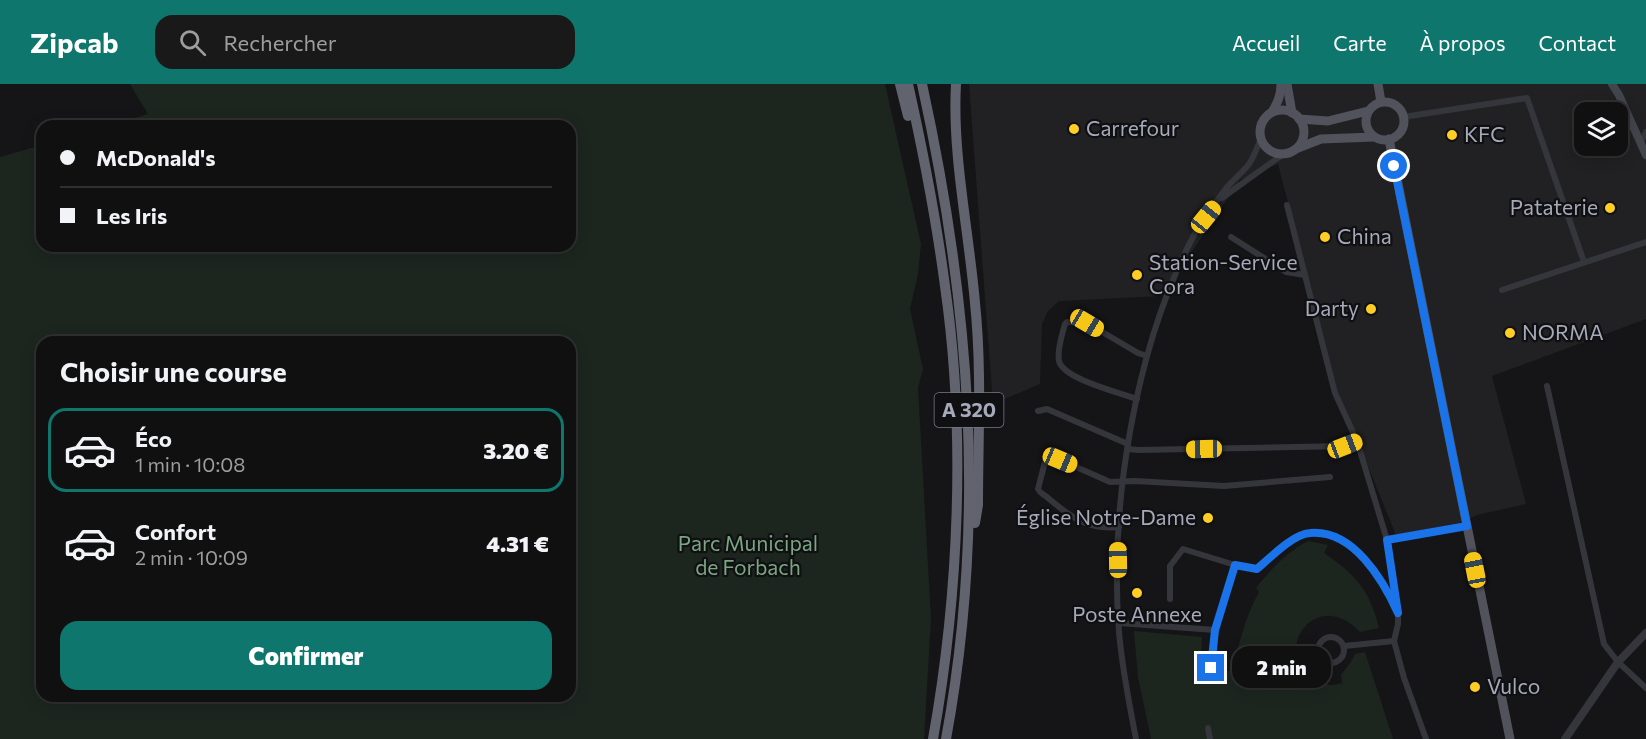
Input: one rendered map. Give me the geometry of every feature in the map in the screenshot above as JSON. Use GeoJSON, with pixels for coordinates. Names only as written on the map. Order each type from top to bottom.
{"type":"FeatureCollection","features":[{"type":"Feature","properties":{"kind":"highway"},"geometry":{"type":"LineString","coordinates":[[900,84],[915,142],[927,172]]}},
{"type":"Feature","properties":{"kind":"highway","name":"A 320"},"geometry":{"type":"LineString","coordinates":[[909,84],[927,172],[946,287],[956,406],[954,567],[944,676],[933,739]]}},
{"type":"Feature","properties":{"kind":"highway","name":"A 320"},"geometry":{"type":"LineString","coordinates":[[922,84],[944,192],[959,296],[969,405],[968,567],[957,679],[946,739]]}},
{"type":"Feature","properties":{"kind":"highway"},"geometry":{"type":"LineString","coordinates":[[956,84],[956,128],[975,304],[978,355],[978,505],[968,567]]}},
{"type":"Feature","properties":{"kind":"main road"},"geometry":{"type":"LineString","coordinates":[[1272,112],[1286,110],[1296,116],[1328,121],[1368,111],[1374,105],[1382,102],[1398,107],[1403,117],[1401,131],[1389,139],[1382,140],[1374,137],[1322,139],[1282,155],[1269,151],[1260,139],[1260,126],[1278,102],[1281,84]]}},
{"type":"Feature","properties":{"kind":"main road"},"geometry":{"type":"LineString","coordinates":[[1287,84],[1296,116],[1304,130],[1304,136],[1298,148]]}},
{"type":"Feature","properties":{"kind":"main road"},"geometry":{"type":"LineString","coordinates":[[1378,84],[1382,102]]}},
{"type":"Feature","properties":{"kind":"main road"},"geometry":{"type":"LineString","coordinates":[[1612,84],[1646,155]]}},
{"type":"Feature","properties":{"kind":"main road"},"geometry":{"type":"LineString","coordinates":[[1368,111],[1366,125],[1374,137]]}},
{"type":"Feature","properties":{"kind":"main road"},"geometry":{"type":"LineString","coordinates":[[1389,139],[1510,739]]}},
{"type":"Feature","properties":{"kind":"street"},"geometry":{"type":"LineString","coordinates":[[1403,117],[1527,98],[1584,262]]}},
{"type":"Feature","properties":{"kind":"street"},"geometry":{"type":"LineString","coordinates":[[1641,142],[1646,132]]}},
{"type":"Feature","properties":{"kind":"street"},"geometry":{"type":"LineString","coordinates":[[1136,739],[1123,672],[1119,623],[1119,527],[1123,481],[1137,399],[1147,356],[1174,277],[1195,233],[1227,187],[1249,164],[1260,139]]}},
{"type":"Feature","properties":{"kind":"street"},"geometry":{"type":"LineString","coordinates":[[1219,200],[1282,155]]}},
{"type":"Feature","properties":{"kind":"street"},"geometry":{"type":"LineString","coordinates":[[1287,205],[1335,393],[1357,441],[1387,540],[1398,613],[1394,641],[1404,678],[1426,739]]}},
{"type":"Feature","properties":{"kind":"street"},"geometry":{"type":"LineString","coordinates":[[1231,237],[1286,272],[1305,275]]}},
{"type":"Feature","properties":{"kind":"street"},"geometry":{"type":"LineString","coordinates":[[1502,290],[1646,242]]}},
{"type":"Feature","properties":{"kind":"street"},"geometry":{"type":"LineString","coordinates":[[1137,399],[1080,379],[1061,366],[1059,359],[1065,324],[1067,322],[1087,323],[1147,356]]}},
{"type":"Feature","properties":{"kind":"street"},"geometry":{"type":"LineString","coordinates":[[1546,386],[1604,644],[1618,662],[1646,688]]}},
{"type":"Feature","properties":{"kind":"street"},"geometry":{"type":"LineString","coordinates":[[1038,411],[1047,410],[1138,450],[1345,446],[1357,441]]}},
{"type":"Feature","properties":{"kind":"street"},"geometry":{"type":"LineString","coordinates":[[1119,527],[1102,529],[1087,525],[1040,493],[1038,489],[1049,455],[1110,482],[1224,486],[1330,477]]}},
{"type":"Feature","properties":{"kind":"street"},"geometry":{"type":"LineString","coordinates":[[1387,540],[1467,526]]}},
{"type":"Feature","properties":{"kind":"street"},"geometry":{"type":"LineString","coordinates":[[1170,599],[1170,566],[1183,549],[1235,565],[1257,569],[1287,543],[1309,532],[1331,536],[1352,547],[1369,563],[1389,592],[1398,613]]}},
{"type":"Feature","properties":{"kind":"street"},"geometry":{"type":"LineString","coordinates":[[1211,668],[1215,630],[1235,565]]}},
{"type":"Feature","properties":{"kind":"street"},"geometry":{"type":"LineString","coordinates":[[1119,623],[1215,630]]}},
{"type":"Feature","properties":{"kind":"street"},"geometry":{"type":"LineString","coordinates":[[1565,739],[1618,662],[1646,633]]}},
{"type":"Feature","properties":{"kind":"street"},"geometry":{"type":"LineString","coordinates":[[1327,637],[1339,639],[1344,646],[1342,658],[1332,663],[1322,660],[1317,652],[1321,641],[1327,637]]}},
{"type":"Feature","properties":{"kind":"street"},"geometry":{"type":"LineString","coordinates":[[1344,646],[1394,641]]}},
{"type":"Feature","properties":{"kind":"street"},"geometry":{"type":"LineString","coordinates":[[1208,728],[1210,739]]}},
{"type":"Feature","properties":{"kind":"shaded area"},"geometry":{"type":"Polygon","coordinates":[[[969,84],[1646,84],[1646,319],[1492,376],[1526,504],[1477,515],[1460,523],[1396,535],[1337,390],[1278,164],[1240,180],[1162,296],[1059,301],[1048,311],[1042,324],[1040,384],[993,404],[969,84]]]}},
{"type":"Feature","properties":{"kind":"green space","name":"Parc Municipal de Forbach"},"geometry":{"type":"Polygon","coordinates":[[[130,84],[885,84],[921,244],[918,274],[910,309],[923,369],[918,388],[931,619],[924,739],[0,739],[0,157],[36,147],[36,252],[576,252],[576,120],[128,120],[148,114],[130,84]]]}},
{"type":"Feature","properties":{"kind":"green space"},"geometry":{"type":"Polygon","coordinates":[[[1308,541],[1328,545],[1324,553],[1360,584],[1371,603],[1379,628],[1360,632],[1343,619],[1327,616],[1313,620],[1303,630],[1297,642],[1296,657],[1302,670],[1316,681],[1332,685],[1342,683],[1341,675],[1355,654],[1365,652],[1393,739],[1151,739],[1138,677],[1134,631],[1202,637],[1200,669],[1233,671],[1246,621],[1259,592],[1256,588],[1280,562],[1308,541]]]}},
{"type":"Feature","properties":{"kind":"place","name":"Carrefour"},"geometry":{"type":"Point","coordinates":[1074,129]}},
{"type":"Feature","properties":{"kind":"place","name":"KFC"},"geometry":{"type":"Point","coordinates":[1452,135]}},
{"type":"Feature","properties":{"kind":"place","name":"Pataterie"},"geometry":{"type":"Point","coordinates":[1610,208]}},
{"type":"Feature","properties":{"kind":"place","name":"China"},"geometry":{"type":"Point","coordinates":[1325,237]}},
{"type":"Feature","properties":{"kind":"place","name":"Station-Service Cora"},"geometry":{"type":"Point","coordinates":[1137,275]}},
{"type":"Feature","properties":{"kind":"place","name":"Darty"},"geometry":{"type":"Point","coordinates":[1371,309]}},
{"type":"Feature","properties":{"kind":"place","name":"NORMA"},"geometry":{"type":"Point","coordinates":[1510,333]}},
{"type":"Feature","properties":{"kind":"place","name":"Église Notre-Dame"},"geometry":{"type":"Point","coordinates":[1208,518]}},
{"type":"Feature","properties":{"kind":"place","name":"Poste Annexe"},"geometry":{"type":"Point","coordinates":[1137,593]}},
{"type":"Feature","properties":{"kind":"place","name":"Vulco"},"geometry":{"type":"Point","coordinates":[1475,687]}},
{"type":"Feature","properties":{"kind":"route"},"geometry":{"type":"LineString","coordinates":[[1211,668],[1215,630],[1235,565],[1257,569],[1287,543],[1309,532],[1331,536],[1352,547],[1369,563],[1389,592],[1398,613],[1387,540],[1467,526],[1394,166]]}}]}
